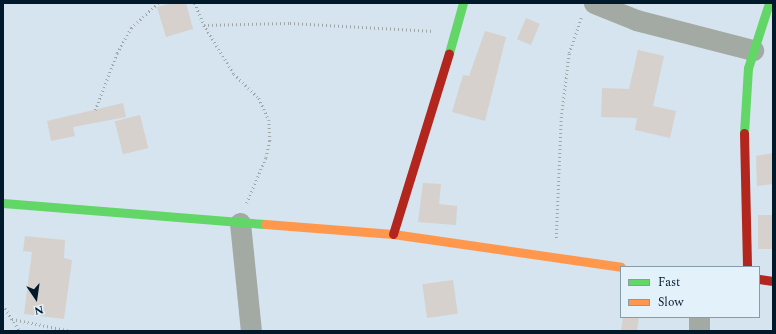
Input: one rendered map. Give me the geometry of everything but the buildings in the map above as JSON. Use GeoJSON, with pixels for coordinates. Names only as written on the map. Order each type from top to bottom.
{"type":"FeatureCollection","features":[{"type":"Feature","properties":{"kind":"street"},"geometry":{"type":"LineString","coordinates":[[393,234],[463,3]]}},
{"type":"Feature","properties":{"kind":"street"},"geometry":{"type":"LineString","coordinates":[[747,266],[742,142],[748,68],[769,3]]}},
{"type":"Feature","properties":{"kind":"street"},"geometry":{"type":"LineString","coordinates":[[589,7],[663,28],[753,50]]}},
{"type":"Feature","properties":{"kind":"street"},"geometry":{"type":"LineString","coordinates":[[3,203],[393,234],[555,256],[620,267]]}},
{"type":"Feature","properties":{"kind":"street"},"geometry":{"type":"LineString","coordinates":[[240,223],[251,331]]}},
{"type":"Feature","properties":{"kind":"street"},"geometry":{"type":"LineString","coordinates":[[760,278],[773,281]]}},
{"type":"Feature","properties":{"kind":"street"},"geometry":{"type":"LineString","coordinates":[[699,318],[699,331]]}},
{"type":"Feature","properties":{"kind":"path"},"geometry":{"type":"LineString","coordinates":[[95,110],[117,53],[131,28],[158,3]]}},
{"type":"Feature","properties":{"kind":"path"},"geometry":{"type":"LineString","coordinates":[[195,3],[204,25],[238,78],[258,98],[269,120],[270,141],[266,158],[240,223]]}},
{"type":"Feature","properties":{"kind":"path"},"geometry":{"type":"LineString","coordinates":[[555,256],[561,118],[569,53],[589,7]]}},
{"type":"Feature","properties":{"kind":"path"},"geometry":{"type":"LineString","coordinates":[[204,25],[290,23],[394,31],[455,31]]}},
{"type":"Feature","properties":{"kind":"path"},"geometry":{"type":"LineString","coordinates":[[3,305],[20,331]]}},
{"type":"Feature","properties":{"kind":"path"},"geometry":{"type":"LineString","coordinates":[[12,319],[71,331]]}},
{"type":"Feature","properties":{"kind":"traffic: fast"},"geometry":{"type":"LineString","coordinates":[[449,53],[463,3]]}},
{"type":"Feature","properties":{"kind":"traffic: fast"},"geometry":{"type":"LineString","coordinates":[[744,133],[748,68],[769,3]]}},
{"type":"Feature","properties":{"kind":"traffic: fast"},"geometry":{"type":"LineString","coordinates":[[3,203],[265,224]]}},
{"type":"Feature","properties":{"kind":"traffic: slow"},"geometry":{"type":"LineString","coordinates":[[265,224],[393,234],[620,267]]}},
{"type":"Feature","properties":{"kind":"traffic: jam"},"geometry":{"type":"LineString","coordinates":[[393,234],[449,53]]}},
{"type":"Feature","properties":{"kind":"traffic: jam"},"geometry":{"type":"LineString","coordinates":[[744,133],[747,266]]}},
{"type":"Feature","properties":{"kind":"traffic: jam"},"geometry":{"type":"LineString","coordinates":[[760,279],[773,281]]}}]}
